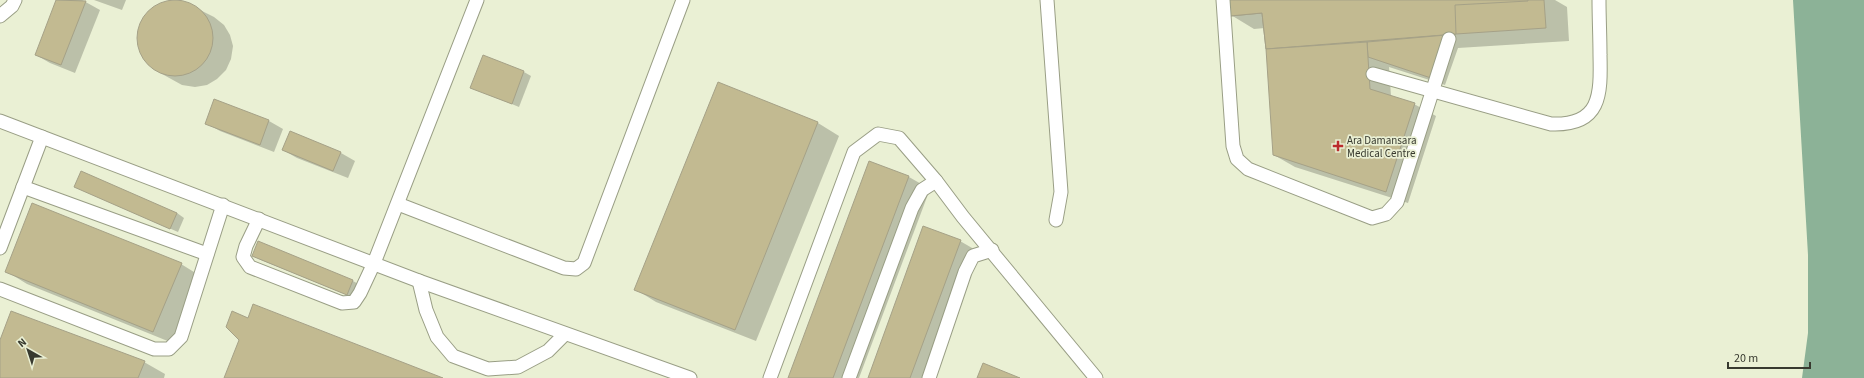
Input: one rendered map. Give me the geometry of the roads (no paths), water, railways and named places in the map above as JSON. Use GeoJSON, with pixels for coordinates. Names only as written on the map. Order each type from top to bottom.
{"type":"FeatureCollection","features":[{"type":"Feature","properties":{"kind":"lane"},"geometry":{"type":"LineString","coordinates":[[0,16],[12,6],[15,0]]}},
{"type":"Feature","properties":{"kind":"lane"},"geometry":{"type":"LineString","coordinates":[[259,219],[246,246],[243,257],[250,267],[342,303],[354,302],[360,293],[374,263],[477,0]]}},
{"type":"Feature","properties":{"kind":"lane"},"geometry":{"type":"LineString","coordinates":[[398,204],[564,268],[576,269],[584,263],[683,0]]}},
{"type":"Feature","properties":{"kind":"lane"},"geometry":{"type":"LineString","coordinates":[[1047,0],[1061,192],[1056,220]]}},
{"type":"Feature","properties":{"kind":"lane"},"geometry":{"type":"LineString","coordinates":[[1223,0],[1233,146],[1237,159],[1248,169],[1372,218],[1386,214],[1397,202],[1449,39]]}},
{"type":"Feature","properties":{"kind":"lane"},"geometry":{"type":"LineString","coordinates":[[1373,74],[1432,92],[1551,124],[1566,125],[1580,120],[1591,111],[1598,98],[1601,83],[1599,0]]}},
{"type":"Feature","properties":{"kind":"lane"},"geometry":{"type":"LineString","coordinates":[[0,121],[419,281],[690,378]]}},
{"type":"Feature","properties":{"kind":"lane"},"geometry":{"type":"LineString","coordinates":[[770,378],[854,152],[878,134],[899,138],[1096,378]]}},
{"type":"Feature","properties":{"kind":"lane"},"geometry":{"type":"LineString","coordinates":[[0,248],[42,137]]}},
{"type":"Feature","properties":{"kind":"lane"},"geometry":{"type":"LineString","coordinates":[[849,378],[912,208],[922,190],[936,182]]}},
{"type":"Feature","properties":{"kind":"lane"},"geometry":{"type":"LineString","coordinates":[[23,187],[207,254]]}},
{"type":"Feature","properties":{"kind":"lane"},"geometry":{"type":"LineString","coordinates":[[0,289],[154,349],[169,349],[181,337],[223,205]]}},
{"type":"Feature","properties":{"kind":"lane"},"geometry":{"type":"LineString","coordinates":[[929,378],[965,272],[973,256],[992,250]]}},
{"type":"Feature","properties":{"kind":"lane"},"geometry":{"type":"LineString","coordinates":[[419,281],[426,310],[437,337],[454,356],[488,369],[518,367],[548,351],[566,334]]}},
{"type":"Feature","properties":{"kind":"place","name":"Ara Damansara Medical Centre"},"geometry":{"type":"Point","coordinates":[1338,146]}}]}
